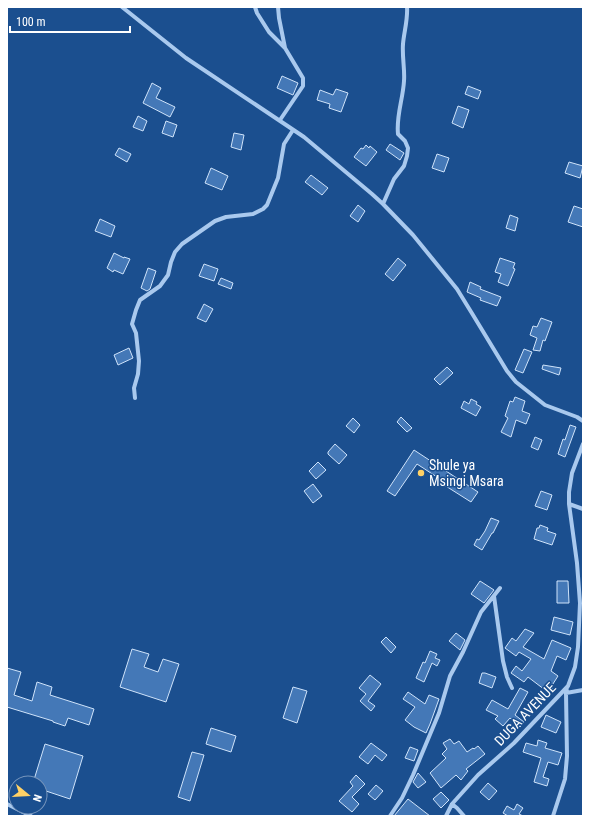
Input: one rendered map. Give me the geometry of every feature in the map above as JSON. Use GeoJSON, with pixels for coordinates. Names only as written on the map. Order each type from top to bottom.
{"type":"FeatureCollection","features":[{"type":"Feature","properties":{"kind":"street"},"geometry":{"type":"LineString","coordinates":[[122,7],[186,58],[304,137],[383,204],[413,235],[457,288],[507,371],[516,382],[546,405],[577,417],[583,421]]}},
{"type":"Feature","properties":{"kind":"street"},"geometry":{"type":"LineString","coordinates":[[255,7],[257,14],[269,32],[285,48],[303,78],[302,86],[280,120]]}},
{"type":"Feature","properties":{"kind":"street"},"geometry":{"type":"LineString","coordinates":[[278,7],[285,48]]}},
{"type":"Feature","properties":{"kind":"street"},"geometry":{"type":"LineString","coordinates":[[383,204],[394,179],[404,166],[408,148],[405,141],[398,134],[397,124],[404,80],[402,57],[408,13],[407,7]]}},
{"type":"Feature","properties":{"kind":"street"},"geometry":{"type":"LineString","coordinates":[[135,398],[134,388],[138,374],[139,361],[136,333],[132,324],[140,300],[160,286],[168,275],[171,262],[182,244],[215,221],[226,217],[253,214],[264,209],[278,178],[284,144],[293,130]]}},
{"type":"Feature","properties":{"kind":"street","name":"DUGA AVENUE"},"geometry":{"type":"LineString","coordinates":[[446,816],[452,804],[478,775],[514,743],[568,686],[575,668],[578,647],[580,603],[569,492],[572,473],[583,444]]}},
{"type":"Feature","properties":{"kind":"street"},"geometry":{"type":"LineString","coordinates":[[569,504],[583,509]]}},
{"type":"Feature","properties":{"kind":"street"},"geometry":{"type":"LineString","coordinates":[[390,816],[402,798],[413,775],[439,713],[450,676],[463,652],[481,612],[500,588]]}},
{"type":"Feature","properties":{"kind":"street"},"geometry":{"type":"LineString","coordinates":[[494,596],[503,661],[507,677],[512,688]]}},
{"type":"Feature","properties":{"kind":"street"},"geometry":{"type":"LineString","coordinates":[[553,816],[565,780],[567,756],[566,693],[568,686]]}},
{"type":"Feature","properties":{"kind":"street"},"geometry":{"type":"LineString","coordinates":[[566,693],[583,690]]}},
{"type":"Feature","properties":{"kind":"street"},"geometry":{"type":"LineString","coordinates":[[7,804],[31,816]]}},
{"type":"Feature","properties":{"kind":"street"},"geometry":{"type":"LineString","coordinates":[[452,804],[464,816]]}},
{"type":"Feature","properties":{"kind":"building"},"geometry":{"type":"Polygon","coordinates":[[[282,76],[298,83],[293,95],[277,88],[282,76]]]}},
{"type":"Feature","properties":{"kind":"building"},"geometry":{"type":"Polygon","coordinates":[[[152,83],[161,88],[156,98],[175,107],[170,117],[143,103],[152,83]]]}},
{"type":"Feature","properties":{"kind":"building"},"geometry":{"type":"Polygon","coordinates":[[[468,86],[481,91],[478,99],[465,94],[468,86]]]}},
{"type":"Feature","properties":{"kind":"building"},"geometry":{"type":"Polygon","coordinates":[[[336,89],[348,93],[341,112],[329,108],[330,104],[317,100],[320,90],[333,95],[336,89]]]}},
{"type":"Feature","properties":{"kind":"building"},"geometry":{"type":"Polygon","coordinates":[[[458,106],[469,110],[463,128],[452,123],[458,106]]]}},
{"type":"Feature","properties":{"kind":"building"},"geometry":{"type":"Polygon","coordinates":[[[138,116],[147,121],[143,131],[133,127],[138,116]]]}},
{"type":"Feature","properties":{"kind":"building"},"geometry":{"type":"Polygon","coordinates":[[[166,121],[177,125],[173,137],[162,133],[166,121]]]}},
{"type":"Feature","properties":{"kind":"building"},"geometry":{"type":"Polygon","coordinates":[[[234,133],[244,135],[241,150],[231,147],[234,133]]]}},
{"type":"Feature","properties":{"kind":"building"},"geometry":{"type":"Polygon","coordinates":[[[390,144],[404,153],[400,160],[386,150],[390,144]]]}},
{"type":"Feature","properties":{"kind":"building"},"geometry":{"type":"Polygon","coordinates":[[[366,145],[369,148],[370,146],[377,152],[366,166],[354,157],[361,148],[363,149],[366,145]]]}},
{"type":"Feature","properties":{"kind":"building"},"geometry":{"type":"Polygon","coordinates":[[[119,148],[131,154],[127,162],[115,155],[119,148]]]}},
{"type":"Feature","properties":{"kind":"building"},"geometry":{"type":"Polygon","coordinates":[[[437,154],[449,158],[444,172],[432,168],[437,154]]]}},
{"type":"Feature","properties":{"kind":"building"},"geometry":{"type":"Polygon","coordinates":[[[569,162],[583,166],[580,178],[565,173],[569,162]]]}},
{"type":"Feature","properties":{"kind":"building"},"geometry":{"type":"Polygon","coordinates":[[[211,168],[228,176],[222,190],[205,183],[211,168]]]}},
{"type":"Feature","properties":{"kind":"building"},"geometry":{"type":"Polygon","coordinates":[[[311,175],[328,188],[322,195],[305,182],[311,175]]]}},
{"type":"Feature","properties":{"kind":"building"},"geometry":{"type":"Polygon","coordinates":[[[358,205],[365,211],[358,222],[350,216],[358,205]]]}},
{"type":"Feature","properties":{"kind":"building"},"geometry":{"type":"Polygon","coordinates":[[[574,206],[583,209],[583,227],[568,222],[574,206]]]}},
{"type":"Feature","properties":{"kind":"building"},"geometry":{"type":"Polygon","coordinates":[[[510,215],[518,218],[515,231],[506,228],[510,215]]]}},
{"type":"Feature","properties":{"kind":"building"},"geometry":{"type":"Polygon","coordinates":[[[100,219],[115,226],[111,237],[95,231],[100,219]]]}},
{"type":"Feature","properties":{"kind":"building"},"geometry":{"type":"Polygon","coordinates":[[[114,253],[130,259],[123,274],[114,270],[113,272],[107,268],[114,253]]]}},
{"type":"Feature","properties":{"kind":"building"},"geometry":{"type":"Polygon","coordinates":[[[398,258],[406,265],[393,281],[385,274],[398,258]]]}},
{"type":"Feature","properties":{"kind":"building"},"geometry":{"type":"Polygon","coordinates":[[[500,258],[515,263],[513,268],[515,269],[508,286],[498,282],[501,274],[495,272],[500,258]]]}},
{"type":"Feature","properties":{"kind":"building"},"geometry":{"type":"Polygon","coordinates":[[[204,264],[218,269],[214,281],[199,276],[204,264]]]}},
{"type":"Feature","properties":{"kind":"building"},"geometry":{"type":"Polygon","coordinates":[[[148,268],[156,271],[150,289],[147,291],[141,288],[148,268]]]}},
{"type":"Feature","properties":{"kind":"building"},"geometry":{"type":"Polygon","coordinates":[[[221,278],[233,283],[231,289],[218,284],[221,278]]]}},
{"type":"Feature","properties":{"kind":"building"},"geometry":{"type":"Polygon","coordinates":[[[470,282],[481,287],[480,289],[501,297],[497,306],[480,300],[481,298],[467,292],[470,282]]]}},
{"type":"Feature","properties":{"kind":"building"},"geometry":{"type":"Polygon","coordinates":[[[204,304],[213,309],[206,322],[197,318],[204,304]]]}},
{"type":"Feature","properties":{"kind":"building"},"geometry":{"type":"Polygon","coordinates":[[[541,318],[552,322],[545,341],[543,340],[540,351],[533,350],[537,338],[530,335],[533,326],[537,327],[541,318]]]}},
{"type":"Feature","properties":{"kind":"building"},"geometry":{"type":"Polygon","coordinates":[[[129,348],[133,358],[118,365],[114,355],[129,348]]]}},
{"type":"Feature","properties":{"kind":"building"},"geometry":{"type":"Polygon","coordinates":[[[524,349],[532,352],[523,373],[515,370],[524,349]]]}},
{"type":"Feature","properties":{"kind":"building"},"geometry":{"type":"Polygon","coordinates":[[[543,365],[561,368],[559,375],[542,369],[543,365]]]}},
{"type":"Feature","properties":{"kind":"building"},"geometry":{"type":"Polygon","coordinates":[[[447,367],[453,373],[440,385],[434,379],[447,367]]]}},
{"type":"Feature","properties":{"kind":"building"},"geometry":{"type":"Polygon","coordinates":[[[515,397],[525,401],[522,411],[530,414],[526,424],[516,420],[511,437],[501,432],[508,418],[505,416],[510,401],[513,402],[515,397]]]}},
{"type":"Feature","properties":{"kind":"building"},"geometry":{"type":"Polygon","coordinates":[[[471,399],[477,402],[476,404],[481,407],[476,416],[461,408],[464,401],[469,404],[471,399]]]}},
{"type":"Feature","properties":{"kind":"building"},"geometry":{"type":"Polygon","coordinates":[[[401,417],[412,428],[407,432],[397,422],[401,417]]]}},
{"type":"Feature","properties":{"kind":"building"},"geometry":{"type":"Polygon","coordinates":[[[353,418],[360,425],[354,433],[346,426],[353,418]]]}},
{"type":"Feature","properties":{"kind":"building"},"geometry":{"type":"Polygon","coordinates":[[[570,425],[576,427],[565,457],[558,454],[570,425]]]}},
{"type":"Feature","properties":{"kind":"building"},"geometry":{"type":"Polygon","coordinates":[[[535,437],[542,440],[538,450],[531,447],[535,437]]]}},
{"type":"Feature","properties":{"kind":"building"},"geometry":{"type":"Polygon","coordinates":[[[335,444],[347,455],[339,464],[328,454],[335,444]]]}},
{"type":"Feature","properties":{"kind":"building"},"geometry":{"type":"Polygon","coordinates":[[[414,450],[478,492],[471,502],[441,483],[443,481],[417,464],[395,496],[387,491],[414,450]]]}},
{"type":"Feature","properties":{"kind":"building"},"geometry":{"type":"Polygon","coordinates":[[[318,462],[326,470],[316,479],[309,471],[318,462]]]}},
{"type":"Feature","properties":{"kind":"building"},"geometry":{"type":"Polygon","coordinates":[[[313,484],[322,496],[313,503],[304,491],[313,484]]]}},
{"type":"Feature","properties":{"kind":"building"},"geometry":{"type":"Polygon","coordinates":[[[541,491],[552,495],[547,510],[535,506],[541,491]]]}},
{"type":"Feature","properties":{"kind":"building"},"geometry":{"type":"Polygon","coordinates":[[[491,518],[499,521],[482,550],[474,545],[477,539],[479,540],[485,531],[491,518]]]}},
{"type":"Feature","properties":{"kind":"building"},"geometry":{"type":"Polygon","coordinates":[[[540,525],[548,528],[547,531],[556,534],[552,545],[534,539],[537,528],[539,528],[540,525]]]}},
{"type":"Feature","properties":{"kind":"building"},"geometry":{"type":"Polygon","coordinates":[[[480,581],[494,590],[484,603],[471,594],[480,581]]]}},
{"type":"Feature","properties":{"kind":"building"},"geometry":{"type":"Polygon","coordinates":[[[557,581],[568,581],[569,603],[557,603],[557,581]]]}},
{"type":"Feature","properties":{"kind":"building"},"geometry":{"type":"Polygon","coordinates":[[[554,617],[573,622],[570,635],[551,630],[554,617]]]}},
{"type":"Feature","properties":{"kind":"building"},"geometry":{"type":"Polygon","coordinates":[[[525,629],[534,633],[523,647],[544,659],[552,640],[571,648],[566,660],[557,656],[551,671],[558,676],[549,693],[528,677],[524,682],[511,673],[516,666],[522,671],[531,659],[519,652],[516,656],[505,648],[512,638],[516,641],[525,629]]]}},
{"type":"Feature","properties":{"kind":"building"},"geometry":{"type":"Polygon","coordinates":[[[456,633],[465,640],[460,650],[449,641],[456,633]]]}},
{"type":"Feature","properties":{"kind":"building"},"geometry":{"type":"Polygon","coordinates":[[[386,637],[396,647],[391,653],[381,642],[386,637]]]}},
{"type":"Feature","properties":{"kind":"building"},"geometry":{"type":"Polygon","coordinates":[[[132,649],[149,654],[144,667],[158,672],[163,659],[179,664],[166,702],[120,687],[132,649]]]}},
{"type":"Feature","properties":{"kind":"building"},"geometry":{"type":"Polygon","coordinates":[[[430,651],[437,654],[435,658],[440,660],[437,666],[432,663],[424,682],[416,678],[430,651]]]}},
{"type":"Feature","properties":{"kind":"building"},"geometry":{"type":"Polygon","coordinates":[[[7,668],[21,672],[14,695],[32,701],[37,682],[52,687],[50,695],[94,709],[89,725],[68,718],[65,726],[7,707],[7,668]]]}},
{"type":"Feature","properties":{"kind":"building"},"geometry":{"type":"Polygon","coordinates":[[[482,673],[496,677],[492,688],[479,683],[482,673]]]}},
{"type":"Feature","properties":{"kind":"building"},"geometry":{"type":"Polygon","coordinates":[[[370,675],[381,684],[368,701],[375,706],[371,711],[360,701],[366,694],[359,688],[370,675]]]}},
{"type":"Feature","properties":{"kind":"building"},"geometry":{"type":"Polygon","coordinates":[[[293,687],[307,691],[297,723],[283,718],[293,687]]]}},
{"type":"Feature","properties":{"kind":"building"},"geometry":{"type":"Polygon","coordinates":[[[520,688],[528,692],[515,715],[524,722],[520,727],[510,718],[503,726],[495,719],[498,716],[486,710],[492,700],[508,709],[520,688]]]}},
{"type":"Feature","properties":{"kind":"building"},"geometry":{"type":"Polygon","coordinates":[[[408,692],[425,704],[429,695],[439,699],[426,733],[414,727],[405,720],[415,707],[403,699],[408,692]]]}},
{"type":"Feature","properties":{"kind":"building"},"geometry":{"type":"Polygon","coordinates":[[[546,715],[561,722],[556,733],[541,727],[546,715]]]}},
{"type":"Feature","properties":{"kind":"building"},"geometry":{"type":"Polygon","coordinates":[[[211,728],[236,736],[231,752],[206,744],[211,728]]]}},
{"type":"Feature","properties":{"kind":"building"},"geometry":{"type":"Polygon","coordinates":[[[450,739],[454,744],[459,741],[467,752],[478,746],[485,754],[466,769],[468,771],[461,780],[456,775],[441,788],[430,773],[446,758],[442,754],[447,749],[443,743],[450,739]]]}},
{"type":"Feature","properties":{"kind":"building"},"geometry":{"type":"Polygon","coordinates":[[[538,740],[547,743],[545,748],[562,753],[558,765],[548,762],[543,777],[549,779],[547,786],[534,782],[541,758],[523,752],[526,743],[537,746],[538,740]]]}},
{"type":"Feature","properties":{"kind":"building"},"geometry":{"type":"Polygon","coordinates":[[[371,743],[387,755],[382,761],[375,755],[368,764],[359,757],[371,743]]]}},
{"type":"Feature","properties":{"kind":"building"},"geometry":{"type":"Polygon","coordinates":[[[45,744],[83,756],[70,799],[48,792],[48,775],[35,775],[45,744]]]}},
{"type":"Feature","properties":{"kind":"building"},"geometry":{"type":"Polygon","coordinates":[[[410,747],[418,750],[414,761],[405,758],[410,747]]]}},
{"type":"Feature","properties":{"kind":"building"},"geometry":{"type":"Polygon","coordinates":[[[192,752],[204,755],[190,801],[178,797],[192,752]]]}},
{"type":"Feature","properties":{"kind":"building"},"geometry":{"type":"Polygon","coordinates":[[[418,773],[426,782],[418,788],[413,782],[418,773]]]}},
{"type":"Feature","properties":{"kind":"building"},"geometry":{"type":"Polygon","coordinates":[[[356,775],[365,784],[352,797],[359,804],[352,812],[339,801],[353,786],[350,782],[356,775]]]}},
{"type":"Feature","properties":{"kind":"building"},"geometry":{"type":"Polygon","coordinates":[[[488,783],[497,791],[489,800],[480,792],[488,783]]]}},
{"type":"Feature","properties":{"kind":"building"},"geometry":{"type":"Polygon","coordinates":[[[376,785],[383,791],[375,800],[368,794],[376,785]]]}},
{"type":"Feature","properties":{"kind":"building"},"geometry":{"type":"Polygon","coordinates":[[[441,792],[449,800],[441,808],[433,799],[441,792]]]}},
{"type":"Feature","properties":{"kind":"building"},"geometry":{"type":"Polygon","coordinates":[[[408,799],[430,816],[394,816],[408,799]]]}},
{"type":"Feature","properties":{"kind":"building"},"geometry":{"type":"Polygon","coordinates":[[[517,804],[523,808],[519,814],[523,816],[508,816],[503,813],[507,806],[514,810],[517,804]]]}},
{"type":"Feature","properties":{"kind":"place","name":"Shule ya Msingi Msara"},"geometry":{"type":"Point","coordinates":[421,473]}}]}
